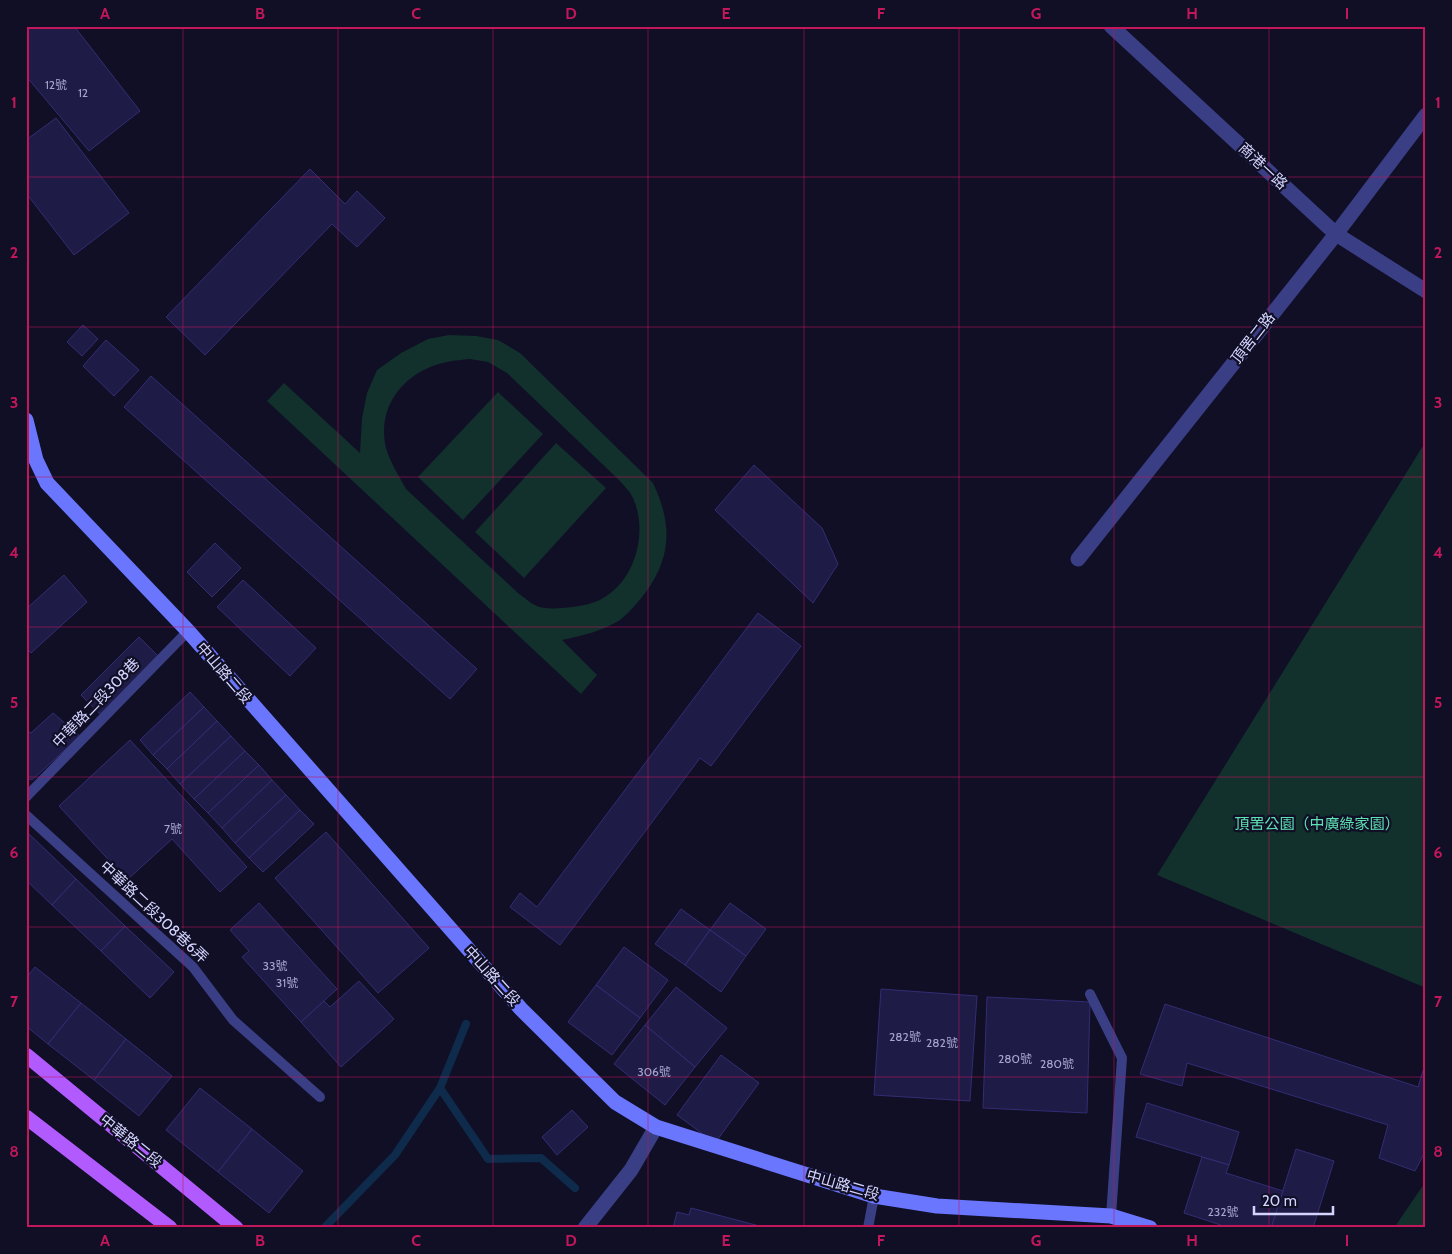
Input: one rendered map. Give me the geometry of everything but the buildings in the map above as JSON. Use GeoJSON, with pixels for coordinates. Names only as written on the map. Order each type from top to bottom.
{"type":"FeatureCollection","features":[{"type":"Feature","properties":{"kind":"main road","name":"中山路二段"},"geometry":{"type":"LineString","coordinates":[[27,428],[36,460],[47,484],[188,631],[521,1009],[615,1102],[656,1127],[874,1196],[937,1206],[1111,1216],[1150,1228]]}},
{"type":"Feature","properties":{"kind":"main road","name":"中華路二段"},"geometry":{"type":"LineString","coordinates":[[26,1055],[236,1228]]}},
{"type":"Feature","properties":{"kind":"main road"},"geometry":{"type":"LineString","coordinates":[[26,1117],[170,1228]]}},
{"type":"Feature","properties":{"kind":"street","name":"商港一路"},"geometry":{"type":"LineString","coordinates":[[1111,26],[1336,234],[1426,291]]}},
{"type":"Feature","properties":{"kind":"street","name":"頂罟二路"},"geometry":{"type":"LineString","coordinates":[[1078,559],[1336,234],[1426,115]]}},
{"type":"Feature","properties":{"kind":"street"},"geometry":{"type":"LineString","coordinates":[[585,1228],[631,1170],[656,1127]]}},
{"type":"Feature","properties":{"kind":"lane","name":"中華路二段308巷"},"geometry":{"type":"LineString","coordinates":[[26,796],[188,631]]}},
{"type":"Feature","properties":{"kind":"lane","name":"中華路二段308巷6弄"},"geometry":{"type":"LineString","coordinates":[[26,815],[194,967],[233,1020],[320,1097]]}},
{"type":"Feature","properties":{"kind":"lane"},"geometry":{"type":"LineString","coordinates":[[1090,994],[1122,1058],[1111,1216]]}},
{"type":"Feature","properties":{"kind":"lane"},"geometry":{"type":"LineString","coordinates":[[868,1228],[874,1196]]}},
{"type":"Feature","properties":{"kind":"green space"},"geometry":{"type":"Polygon","coordinates":[[[449,335],[476,336],[498,340],[520,353],[653,483],[664,512],[666,526],[665,552],[655,579],[631,610],[620,620],[599,630],[562,640],[597,675],[581,694],[267,401],[284,383],[360,453],[362,418],[367,393],[377,370],[401,353],[428,339],[449,335]],[[470,359],[447,362],[432,366],[407,381],[397,392],[390,404],[386,418],[384,432],[386,448],[392,464],[406,489],[532,604],[545,608],[559,608],[593,603],[616,589],[625,578],[636,553],[639,525],[633,498],[619,480],[507,373],[488,362],[470,359]]]}},
{"type":"Feature","properties":{"kind":"green space"},"geometry":{"type":"Polygon","coordinates":[[[498,392],[543,434],[463,520],[418,477],[498,392]]]}},
{"type":"Feature","properties":{"kind":"green space","name":"頂罟公園（中廣綠家園）"},"geometry":{"type":"Polygon","coordinates":[[[1426,441],[1426,988],[1157,875],[1426,441]]]}},
{"type":"Feature","properties":{"kind":"green space"},"geometry":{"type":"Polygon","coordinates":[[[556,443],[606,488],[524,578],[475,532],[556,443]]]}},
{"type":"Feature","properties":{"kind":"green space"},"geometry":{"type":"Polygon","coordinates":[[[1426,1181],[1426,1228],[1394,1228],[1426,1181]]]}},
{"type":"Feature","properties":{"kind":"waterway"},"geometry":{"type":"LineString","coordinates":[[466,1024],[440,1088],[488,1159],[541,1158],[575,1188]]}},
{"type":"Feature","properties":{"kind":"waterway"},"geometry":{"type":"LineString","coordinates":[[324,1228],[395,1155],[440,1088]]}}]}
